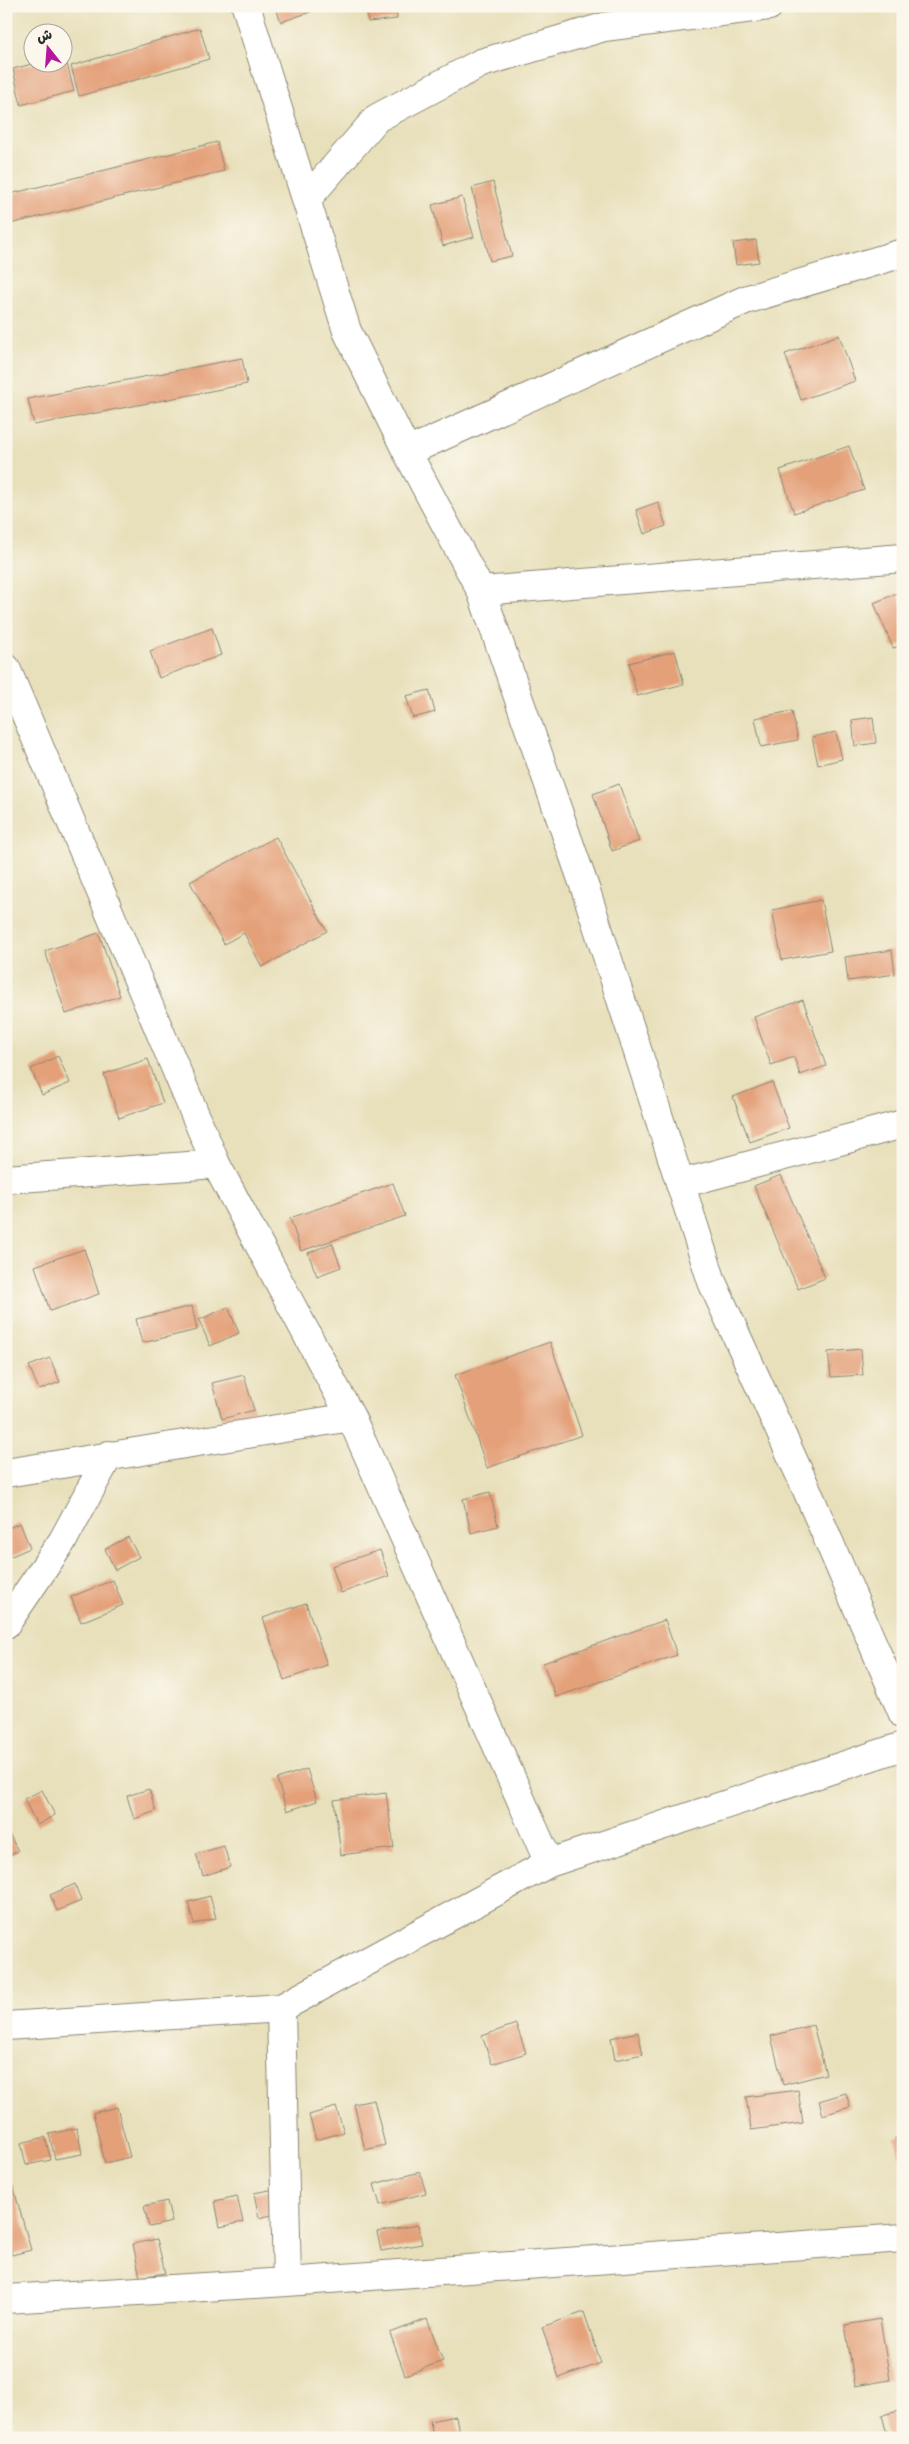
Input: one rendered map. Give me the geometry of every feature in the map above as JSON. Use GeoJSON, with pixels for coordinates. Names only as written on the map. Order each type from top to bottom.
{"type":"FeatureCollection","features":[{"type":"Feature","properties":{"kind":"street"},"geometry":{"type":"LineString","coordinates":[[246,6],[347,331],[407,452],[481,591],[586,891],[712,1282],[806,1488],[901,1708]]}},
{"type":"Feature","properties":{"kind":"street"},"geometry":{"type":"LineString","coordinates":[[306,200],[377,118],[481,63],[604,27],[769,6]]}},
{"type":"Feature","properties":{"kind":"street"},"geometry":{"type":"LineString","coordinates":[[407,452],[745,300],[903,253]]}},
{"type":"Feature","properties":{"kind":"street"},"geometry":{"type":"LineString","coordinates":[[481,591],[903,558]]}},
{"type":"Feature","properties":{"kind":"street"},"geometry":{"type":"LineString","coordinates":[[6,668],[216,1164],[351,1417],[549,1863]]}},
{"type":"Feature","properties":{"kind":"street"},"geometry":{"type":"LineString","coordinates":[[680,1184],[903,1124]]}},
{"type":"Feature","properties":{"kind":"street"},"geometry":{"type":"LineString","coordinates":[[6,1178],[216,1164]]}},
{"type":"Feature","properties":{"kind":"street"},"geometry":{"type":"LineString","coordinates":[[6,1473],[351,1417]]}},
{"type":"Feature","properties":{"kind":"street"},"geometry":{"type":"LineString","coordinates":[[6,1624],[63,1540],[109,1455]]}},
{"type":"Feature","properties":{"kind":"street"},"geometry":{"type":"LineString","coordinates":[[6,2026],[281,2008],[549,1863],[903,1746]]}},
{"type":"Feature","properties":{"kind":"street"},"geometry":{"type":"LineString","coordinates":[[281,2008],[287,2282]]}},
{"type":"Feature","properties":{"kind":"street"},"geometry":{"type":"LineString","coordinates":[[6,2300],[903,2238]]}},
{"type":"Feature","properties":{"kind":"building"},"geometry":{"type":"Polygon","coordinates":[[[275,6],[311,6],[313,11],[281,22],[275,6]]]}},
{"type":"Feature","properties":{"kind":"building"},"geometry":{"type":"Polygon","coordinates":[[[366,6],[396,6],[397,19],[368,22],[366,6]]]}},
{"type":"Feature","properties":{"kind":"building"},"geometry":{"type":"Polygon","coordinates":[[[200,28],[209,59],[79,96],[72,66],[200,28]]]}},
{"type":"Feature","properties":{"kind":"building"},"geometry":{"type":"Polygon","coordinates":[[[22,67],[22,72],[69,72],[74,91],[21,105],[13,69],[22,67]]]}},
{"type":"Feature","properties":{"kind":"building"},"geometry":{"type":"Polygon","coordinates":[[[217,142],[224,171],[6,225],[6,195],[217,142]]]}},
{"type":"Feature","properties":{"kind":"building"},"geometry":{"type":"Polygon","coordinates":[[[493,182],[512,256],[490,261],[472,188],[493,182]]]}},
{"type":"Feature","properties":{"kind":"building"},"geometry":{"type":"Polygon","coordinates":[[[462,197],[474,237],[443,246],[432,205],[462,197]]]}},
{"type":"Feature","properties":{"kind":"building"},"geometry":{"type":"Polygon","coordinates":[[[756,240],[759,262],[736,265],[733,243],[756,240]]]}},
{"type":"Feature","properties":{"kind":"building"},"geometry":{"type":"Polygon","coordinates":[[[839,335],[855,381],[801,400],[785,354],[839,335]]]}},
{"type":"Feature","properties":{"kind":"building"},"geometry":{"type":"Polygon","coordinates":[[[242,358],[247,384],[34,425],[28,399],[242,358]]]}},
{"type":"Feature","properties":{"kind":"building"},"geometry":{"type":"Polygon","coordinates":[[[849,446],[864,490],[794,513],[780,470],[849,446]]]}},
{"type":"Feature","properties":{"kind":"building"},"geometry":{"type":"Polygon","coordinates":[[[658,502],[666,526],[644,534],[636,510],[658,502]]]}},
{"type":"Feature","properties":{"kind":"building"},"geometry":{"type":"Polygon","coordinates":[[[897,593],[903,606],[903,645],[893,648],[874,603],[897,593]]]}},
{"type":"Feature","properties":{"kind":"building"},"geometry":{"type":"Polygon","coordinates":[[[212,628],[221,655],[159,678],[150,651],[212,628]]]}},
{"type":"Feature","properties":{"kind":"building"},"geometry":{"type":"Polygon","coordinates":[[[675,651],[684,684],[637,696],[629,663],[675,651]]]}},
{"type":"Feature","properties":{"kind":"building"},"geometry":{"type":"Polygon","coordinates":[[[429,690],[435,712],[413,718],[406,696],[429,690]]]}},
{"type":"Feature","properties":{"kind":"building"},"geometry":{"type":"Polygon","coordinates":[[[792,711],[798,740],[761,747],[755,718],[792,711]]]}},
{"type":"Feature","properties":{"kind":"building"},"geometry":{"type":"Polygon","coordinates":[[[873,717],[876,743],[855,746],[852,720],[873,717]]]}},
{"type":"Feature","properties":{"kind":"building"},"geometry":{"type":"Polygon","coordinates":[[[836,732],[842,759],[818,765],[812,737],[836,732]]]}},
{"type":"Feature","properties":{"kind":"building"},"geometry":{"type":"Polygon","coordinates":[[[619,784],[639,841],[612,851],[593,794],[619,784]]]}},
{"type":"Feature","properties":{"kind":"building"},"geometry":{"type":"Polygon","coordinates":[[[276,837],[327,931],[262,967],[244,933],[224,944],[190,882],[276,837]]]}},
{"type":"Feature","properties":{"kind":"building"},"geometry":{"type":"Polygon","coordinates":[[[821,900],[831,951],[782,960],[772,910],[821,900]]]}},
{"type":"Feature","properties":{"kind":"building"},"geometry":{"type":"Polygon","coordinates":[[[99,933],[120,996],[66,1014],[45,951],[99,933]]]}},
{"type":"Feature","properties":{"kind":"building"},"geometry":{"type":"Polygon","coordinates":[[[892,950],[895,974],[848,981],[845,957],[892,950]]]}},
{"type":"Feature","properties":{"kind":"building"},"geometry":{"type":"Polygon","coordinates":[[[803,1000],[826,1066],[800,1075],[794,1057],[771,1065],[754,1017],[803,1000]]]}},
{"type":"Feature","properties":{"kind":"building"},"geometry":{"type":"Polygon","coordinates":[[[58,1056],[70,1083],[42,1095],[31,1069],[58,1056]]]}},
{"type":"Feature","properties":{"kind":"building"},"geometry":{"type":"Polygon","coordinates":[[[148,1059],[163,1103],[119,1118],[104,1074],[148,1059]]]}},
{"type":"Feature","properties":{"kind":"building"},"geometry":{"type":"Polygon","coordinates":[[[772,1082],[789,1128],[750,1142],[733,1097],[772,1082]]]}},
{"type":"Feature","properties":{"kind":"building"},"geometry":{"type":"Polygon","coordinates":[[[781,1175],[825,1278],[798,1289],[754,1186],[781,1175]]]}},
{"type":"Feature","properties":{"kind":"building"},"geometry":{"type":"Polygon","coordinates":[[[393,1183],[405,1216],[301,1251],[290,1218],[393,1183]]]}},
{"type":"Feature","properties":{"kind":"building"},"geometry":{"type":"Polygon","coordinates":[[[332,1243],[341,1267],[317,1276],[308,1253],[332,1243]]]}},
{"type":"Feature","properties":{"kind":"building"},"geometry":{"type":"Polygon","coordinates":[[[84,1249],[99,1294],[50,1311],[35,1266],[84,1249]]]}},
{"type":"Feature","properties":{"kind":"building"},"geometry":{"type":"Polygon","coordinates":[[[192,1306],[197,1330],[142,1343],[136,1319],[192,1306]]]}},
{"type":"Feature","properties":{"kind":"building"},"geometry":{"type":"Polygon","coordinates":[[[228,1307],[239,1333],[210,1346],[199,1320],[228,1307]]]}},
{"type":"Feature","properties":{"kind":"building"},"geometry":{"type":"Polygon","coordinates":[[[550,1342],[582,1435],[487,1468],[455,1375],[550,1342]]]}},
{"type":"Feature","properties":{"kind":"building"},"geometry":{"type":"Polygon","coordinates":[[[861,1349],[863,1375],[831,1377],[828,1352],[861,1349]]]}},
{"type":"Feature","properties":{"kind":"building"},"geometry":{"type":"Polygon","coordinates":[[[50,1358],[60,1382],[39,1390],[29,1366],[50,1358]]]}},
{"type":"Feature","properties":{"kind":"building"},"geometry":{"type":"Polygon","coordinates":[[[244,1375],[254,1410],[222,1419],[212,1383],[244,1375]]]}},
{"type":"Feature","properties":{"kind":"building"},"geometry":{"type":"Polygon","coordinates":[[[490,1492],[498,1526],[471,1533],[463,1499],[490,1492]]]}},
{"type":"Feature","properties":{"kind":"building"},"geometry":{"type":"Polygon","coordinates":[[[20,1523],[30,1548],[7,1558],[6,1529],[20,1523]]]}},
{"type":"Feature","properties":{"kind":"building"},"geometry":{"type":"Polygon","coordinates":[[[128,1537],[139,1557],[115,1570],[105,1549],[128,1537]]]}},
{"type":"Feature","properties":{"kind":"building"},"geometry":{"type":"Polygon","coordinates":[[[380,1550],[389,1576],[341,1593],[332,1566],[380,1550]]]}},
{"type":"Feature","properties":{"kind":"building"},"geometry":{"type":"Polygon","coordinates":[[[113,1580],[123,1605],[81,1622],[71,1597],[113,1580]]]}},
{"type":"Feature","properties":{"kind":"building"},"geometry":{"type":"Polygon","coordinates":[[[306,1603],[327,1665],[284,1680],[263,1618],[306,1603]]]}},
{"type":"Feature","properties":{"kind":"building"},"geometry":{"type":"Polygon","coordinates":[[[665,1620],[677,1655],[556,1697],[543,1663],[665,1620]]]}},
{"type":"Feature","properties":{"kind":"building"},"geometry":{"type":"Polygon","coordinates":[[[307,1769],[317,1801],[287,1811],[277,1779],[307,1769]]]}},
{"type":"Feature","properties":{"kind":"building"},"geometry":{"type":"Polygon","coordinates":[[[149,1789],[156,1811],[134,1819],[127,1796],[149,1789]]]}},
{"type":"Feature","properties":{"kind":"building"},"geometry":{"type":"Polygon","coordinates":[[[42,1790],[55,1815],[37,1825],[24,1799],[42,1790]]]}},
{"type":"Feature","properties":{"kind":"building"},"geometry":{"type":"Polygon","coordinates":[[[386,1793],[394,1848],[341,1855],[334,1800],[386,1793]]]}},
{"type":"Feature","properties":{"kind":"building"},"geometry":{"type":"Polygon","coordinates":[[[6,1828],[18,1851],[6,1857],[6,1828]]]}},
{"type":"Feature","properties":{"kind":"building"},"geometry":{"type":"Polygon","coordinates":[[[224,1846],[230,1867],[203,1876],[196,1854],[224,1846]]]}},
{"type":"Feature","properties":{"kind":"building"},"geometry":{"type":"Polygon","coordinates":[[[75,1884],[81,1901],[57,1911],[50,1895],[75,1884]]]}},
{"type":"Feature","properties":{"kind":"building"},"geometry":{"type":"Polygon","coordinates":[[[210,1896],[216,1918],[194,1924],[188,1902],[210,1896]]]}},
{"type":"Feature","properties":{"kind":"building"},"geometry":{"type":"Polygon","coordinates":[[[516,2024],[526,2053],[492,2064],[482,2036],[516,2024]]]}},
{"type":"Feature","properties":{"kind":"building"},"geometry":{"type":"Polygon","coordinates":[[[813,2025],[826,2074],[783,2085],[771,2036],[813,2025]]]}},
{"type":"Feature","properties":{"kind":"building"},"geometry":{"type":"Polygon","coordinates":[[[638,2032],[643,2054],[615,2060],[611,2038],[638,2032]]]}},
{"type":"Feature","properties":{"kind":"building"},"geometry":{"type":"Polygon","coordinates":[[[798,2090],[803,2123],[751,2130],[746,2097],[798,2090]]]}},
{"type":"Feature","properties":{"kind":"building"},"geometry":{"type":"Polygon","coordinates":[[[846,2093],[850,2107],[823,2115],[819,2101],[846,2093]]]}},
{"type":"Feature","properties":{"kind":"building"},"geometry":{"type":"Polygon","coordinates":[[[374,2100],[385,2145],[365,2150],[354,2104],[374,2100]]]}},
{"type":"Feature","properties":{"kind":"building"},"geometry":{"type":"Polygon","coordinates":[[[117,2107],[130,2157],[105,2163],[93,2113],[117,2107]]]}},
{"type":"Feature","properties":{"kind":"building"},"geometry":{"type":"Polygon","coordinates":[[[336,2107],[344,2132],[316,2140],[309,2115],[336,2107]]]}},
{"type":"Feature","properties":{"kind":"building"},"geometry":{"type":"Polygon","coordinates":[[[77,2128],[82,2154],[55,2159],[49,2134],[77,2128]]]}},
{"type":"Feature","properties":{"kind":"building"},"geometry":{"type":"Polygon","coordinates":[[[903,2136],[903,2163],[902,2163],[895,2138],[903,2136]]]}},
{"type":"Feature","properties":{"kind":"building"},"geometry":{"type":"Polygon","coordinates":[[[45,2137],[51,2160],[26,2165],[21,2143],[45,2137]]]}},
{"type":"Feature","properties":{"kind":"building"},"geometry":{"type":"Polygon","coordinates":[[[420,2172],[426,2193],[380,2205],[374,2184],[420,2172]]]}},
{"type":"Feature","properties":{"kind":"building"},"geometry":{"type":"Polygon","coordinates":[[[13,2186],[31,2250],[12,2255],[6,2232],[6,2187],[13,2186]]]}},
{"type":"Feature","properties":{"kind":"building"},"geometry":{"type":"Polygon","coordinates":[[[275,2189],[280,2213],[259,2218],[254,2193],[275,2189]]]}},
{"type":"Feature","properties":{"kind":"building"},"geometry":{"type":"Polygon","coordinates":[[[237,2196],[243,2222],[220,2227],[215,2201],[237,2196]]]}},
{"type":"Feature","properties":{"kind":"building"},"geometry":{"type":"Polygon","coordinates":[[[167,2201],[172,2222],[149,2227],[144,2206],[167,2201]]]}},
{"type":"Feature","properties":{"kind":"building"},"geometry":{"type":"Polygon","coordinates":[[[418,2225],[422,2244],[381,2251],[377,2232],[418,2225]]]}},
{"type":"Feature","properties":{"kind":"building"},"geometry":{"type":"Polygon","coordinates":[[[157,2239],[165,2273],[140,2277],[133,2244],[157,2239]]]}},
{"type":"Feature","properties":{"kind":"building"},"geometry":{"type":"Polygon","coordinates":[[[584,2312],[601,2363],[559,2378],[542,2327],[584,2312]]]}},
{"type":"Feature","properties":{"kind":"building"},"geometry":{"type":"Polygon","coordinates":[[[427,2319],[443,2361],[405,2375],[390,2333],[427,2319]]]}},
{"type":"Feature","properties":{"kind":"building"},"geometry":{"type":"Polygon","coordinates":[[[880,2319],[890,2380],[855,2386],[845,2325],[880,2319]]]}},
{"type":"Feature","properties":{"kind":"building"},"geometry":{"type":"Polygon","coordinates":[[[903,2410],[903,2438],[888,2438],[882,2415],[903,2410]]]}},
{"type":"Feature","properties":{"kind":"building"},"geometry":{"type":"Polygon","coordinates":[[[456,2416],[460,2438],[433,2438],[430,2421],[456,2416]]]}}]}
